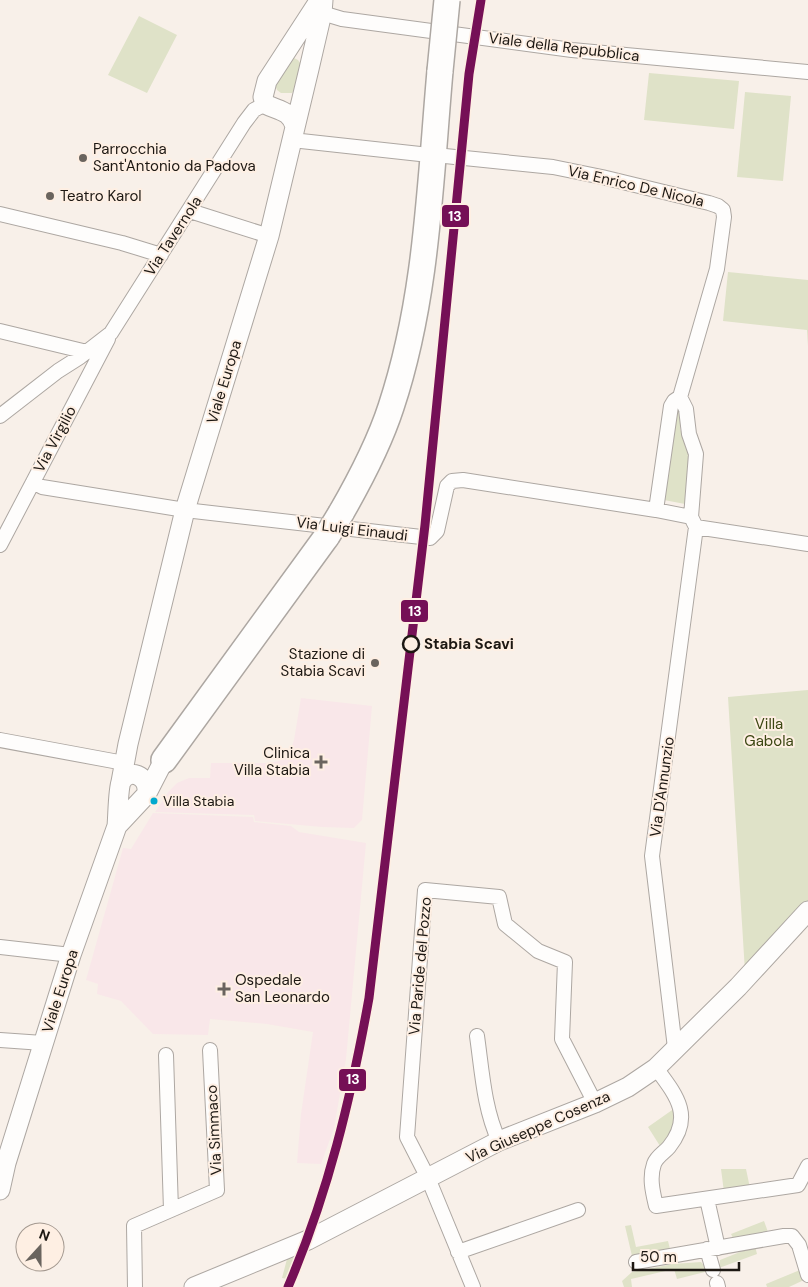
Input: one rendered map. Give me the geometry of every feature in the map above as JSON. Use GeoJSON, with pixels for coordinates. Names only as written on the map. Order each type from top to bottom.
{"type":"FeatureCollection","features":[{"type":"Feature","properties":{"kind":"highway"},"geometry":{"type":"LineString","coordinates":[[164,760],[327,536],[358,483],[391,408],[405,360],[421,280],[447,0]]}},
{"type":"Feature","properties":{"kind":"main road"},"geometry":{"type":"LineString","coordinates":[[294,121],[266,104],[263,97],[264,89],[283,56],[321,4]]}},
{"type":"Feature","properties":{"kind":"main road","name":"Viale Europa"},"geometry":{"type":"LineString","coordinates":[[0,1190],[3,1163],[71,954],[133,782],[185,510],[269,236],[294,121],[309,69],[321,4]]}},
{"type":"Feature","properties":{"kind":"main road"},"geometry":{"type":"LineString","coordinates":[[283,56],[292,54],[301,56],[306,61],[309,69]]}},
{"type":"Feature","properties":{"kind":"main road"},"geometry":{"type":"LineString","coordinates":[[133,782],[164,760]]}},
{"type":"Feature","properties":{"kind":"main road","name":"Via Giuseppe Cosenza"},"geometry":{"type":"LineString","coordinates":[[194,1287],[308,1240],[499,1141],[594,1104],[628,1087],[656,1068],[738,987],[808,911]]}},
{"type":"Feature","properties":{"kind":"street","name":"Viale della Repubblica"},"geometry":{"type":"LineString","coordinates":[[321,4],[342,19],[572,50],[808,72]]}},
{"type":"Feature","properties":{"kind":"street","name":"Via Tavernola"},"geometry":{"type":"LineString","coordinates":[[0,416],[58,371],[111,334],[249,116],[254,110],[266,104]]}},
{"type":"Feature","properties":{"kind":"street"},"geometry":{"type":"LineString","coordinates":[[294,121],[420,154]]}},
{"type":"Feature","properties":{"kind":"street","name":"Via Enrico De Nicola"},"geometry":{"type":"LineString","coordinates":[[445,156],[553,167],[709,203],[723,210],[724,217],[717,269],[680,397],[671,406],[656,510]]}},
{"type":"Feature","properties":{"kind":"street"},"geometry":{"type":"LineString","coordinates":[[190,210],[269,236]]}},
{"type":"Feature","properties":{"kind":"street"},"geometry":{"type":"LineString","coordinates":[[0,214],[122,243],[161,255]]}},
{"type":"Feature","properties":{"kind":"street"},"geometry":{"type":"LineString","coordinates":[[0,331],[87,352]]}},
{"type":"Feature","properties":{"kind":"street","name":"Via Virgilio"},"geometry":{"type":"LineString","coordinates":[[0,544],[111,334]]}},
{"type":"Feature","properties":{"kind":"street"},"geometry":{"type":"LineString","coordinates":[[680,397],[686,409],[689,434],[696,454],[694,522]]}},
{"type":"Feature","properties":{"kind":"street","name":"Via Luigi Einaudi"},"geometry":{"type":"LineString","coordinates":[[185,510],[430,538],[437,531],[447,486],[452,481],[463,480],[656,510]]}},
{"type":"Feature","properties":{"kind":"street"},"geometry":{"type":"LineString","coordinates":[[32,482],[42,487],[185,510]]}},
{"type":"Feature","properties":{"kind":"street"},"geometry":{"type":"LineString","coordinates":[[656,510],[694,522],[808,544]]}},
{"type":"Feature","properties":{"kind":"street","name":"Via D'Annunzio"},"geometry":{"type":"LineString","coordinates":[[675,1048],[652,856],[694,522]]}},
{"type":"Feature","properties":{"kind":"street"},"geometry":{"type":"LineString","coordinates":[[0,740],[133,782]]}},
{"type":"Feature","properties":{"kind":"street","name":"Via Paride del Pozzo"},"geometry":{"type":"LineString","coordinates":[[428,1178],[407,1137],[425,890],[499,897],[505,924],[538,951],[565,962],[562,1039],[594,1104]]}},
{"type":"Feature","properties":{"kind":"street"},"geometry":{"type":"LineString","coordinates":[[0,947],[71,954]]}},
{"type":"Feature","properties":{"kind":"street"},"geometry":{"type":"LineString","coordinates":[[477,1036],[486,1099],[493,1129],[499,1141]]}},
{"type":"Feature","properties":{"kind":"street"},"geometry":{"type":"LineString","coordinates":[[0,1040],[43,1043]]}},
{"type":"Feature","properties":{"kind":"street","name":"Via Simmaco"},"geometry":{"type":"LineString","coordinates":[[135,1287],[134,1226],[217,1190],[210,1050]]}},
{"type":"Feature","properties":{"kind":"street"},"geometry":{"type":"LineString","coordinates":[[166,1055],[171,1210]]}},
{"type":"Feature","properties":{"kind":"street"},"geometry":{"type":"LineString","coordinates":[[656,1068],[680,1106],[682,1116],[679,1131],[668,1148],[658,1157],[653,1165],[651,1182],[656,1206],[798,1185],[808,1166]]}},
{"type":"Feature","properties":{"kind":"street"},"geometry":{"type":"LineString","coordinates":[[428,1178],[473,1287]]}},
{"type":"Feature","properties":{"kind":"street"},"geometry":{"type":"LineString","coordinates":[[707,1199],[716,1280]]}},
{"type":"Feature","properties":{"kind":"street"},"geometry":{"type":"LineString","coordinates":[[458,1252],[578,1210]]}},
{"type":"Feature","properties":{"kind":"street"},"geometry":{"type":"LineString","coordinates":[[636,1262],[792,1236],[799,1245],[808,1275]]}},
{"type":"Feature","properties":{"kind":"shaded area","name":"Clinica Villa Stabia"},"geometry":{"type":"Polygon","coordinates":[[[301,698],[372,706],[362,820],[354,828],[255,821],[254,815],[155,812],[169,791],[177,783],[189,778],[210,778],[211,763],[269,763],[286,757],[294,740],[301,698]]]}},
{"type":"Feature","properties":{"kind":"shaded area","name":"Ospedale San Leonardo"},"geometry":{"type":"Polygon","coordinates":[[[153,813],[253,817],[254,822],[291,826],[299,832],[366,843],[346,1059],[334,1128],[321,1164],[297,1163],[301,1114],[313,1032],[267,1024],[210,1019],[208,1035],[153,1034],[121,1001],[97,994],[98,984],[86,980],[123,848],[131,849],[153,813]]]}},
{"type":"Feature","properties":{"kind":"green space"},"geometry":{"type":"Polygon","coordinates":[[[139,16],[177,35],[147,93],[108,75],[139,16]]]}},
{"type":"Feature","properties":{"kind":"green space"},"geometry":{"type":"Polygon","coordinates":[[[294,58],[302,66],[295,88],[292,93],[281,93],[275,85],[290,59],[294,58]]]}},
{"type":"Feature","properties":{"kind":"green space"},"geometry":{"type":"Polygon","coordinates":[[[649,73],[739,81],[734,129],[644,120],[649,73]]]}},
{"type":"Feature","properties":{"kind":"green space"},"geometry":{"type":"Polygon","coordinates":[[[745,92],[791,96],[783,181],[737,177],[745,92]]]}},
{"type":"Feature","properties":{"kind":"green space"},"geometry":{"type":"Polygon","coordinates":[[[728,272],[808,280],[808,346],[807,330],[723,321],[728,272]]]}},
{"type":"Feature","properties":{"kind":"green space"},"geometry":{"type":"Polygon","coordinates":[[[677,408],[682,410],[680,429],[689,452],[685,504],[664,500],[677,408]]]}},
{"type":"Feature","properties":{"kind":"green space","name":"Villa Gabola"},"geometry":{"type":"Polygon","coordinates":[[[808,690],[808,908],[745,972],[728,697],[808,690]]]}},
{"type":"Feature","properties":{"kind":"green space"},"geometry":{"type":"Polygon","coordinates":[[[675,1108],[676,1126],[660,1146],[648,1127],[675,1108]]]}},
{"type":"Feature","properties":{"kind":"green space"},"geometry":{"type":"Polygon","coordinates":[[[721,1169],[746,1169],[750,1188],[724,1192],[721,1169]]]}},
{"type":"Feature","properties":{"kind":"green space"},"geometry":{"type":"Polygon","coordinates":[[[764,1221],[768,1232],[734,1240],[731,1234],[764,1221]]]}},
{"type":"Feature","properties":{"kind":"green space"},"geometry":{"type":"Polygon","coordinates":[[[631,1225],[636,1247],[668,1241],[670,1249],[632,1256],[625,1226],[631,1225]]]}},
{"type":"Feature","properties":{"kind":"green space"},"geometry":{"type":"Polygon","coordinates":[[[755,1246],[757,1254],[719,1268],[720,1260],[755,1246]]]}},
{"type":"Feature","properties":{"kind":"green space"},"geometry":{"type":"Polygon","coordinates":[[[298,1257],[288,1279],[282,1278],[287,1259],[298,1257]]]}},
{"type":"Feature","properties":{"kind":"green space"},"geometry":{"type":"Polygon","coordinates":[[[701,1262],[709,1271],[677,1279],[674,1269],[631,1279],[632,1287],[624,1287],[622,1281],[632,1272],[673,1264],[701,1262]]]}},
{"type":"Feature","properties":{"kind":"green space"},"geometry":{"type":"Polygon","coordinates":[[[800,1270],[804,1280],[789,1287],[767,1287],[766,1284],[800,1270]]]}},
{"type":"Feature","properties":{"kind":"transit line","name":"13"},"geometry":{"type":"LineString","coordinates":[[288,1287],[315,1217],[337,1145],[369,998],[425,525],[469,74],[481,0]]}},
{"type":"Feature","properties":{"kind":"place","name":"Parrocchia Sant'Antonio da Padova"},"geometry":{"type":"Point","coordinates":[83,158]}},
{"type":"Feature","properties":{"kind":"place","name":"Teatro Karol"},"geometry":{"type":"Point","coordinates":[50,196]}},
{"type":"Feature","properties":{"kind":"place","name":"Stabia Scavi"},"geometry":{"type":"Point","coordinates":[411,644]}},
{"type":"Feature","properties":{"kind":"place","name":"Stazione di Stabia Scavi"},"geometry":{"type":"Point","coordinates":[375,663]}},
{"type":"Feature","properties":{"kind":"place","name":"Clinica Villa Stabia"},"geometry":{"type":"Point","coordinates":[321,762]}},
{"type":"Feature","properties":{"kind":"place","name":"Villa Stabia"},"geometry":{"type":"Point","coordinates":[154,801]}},
{"type":"Feature","properties":{"kind":"place","name":"Ospedale San Leonardo"},"geometry":{"type":"Point","coordinates":[224,989]}}]}
